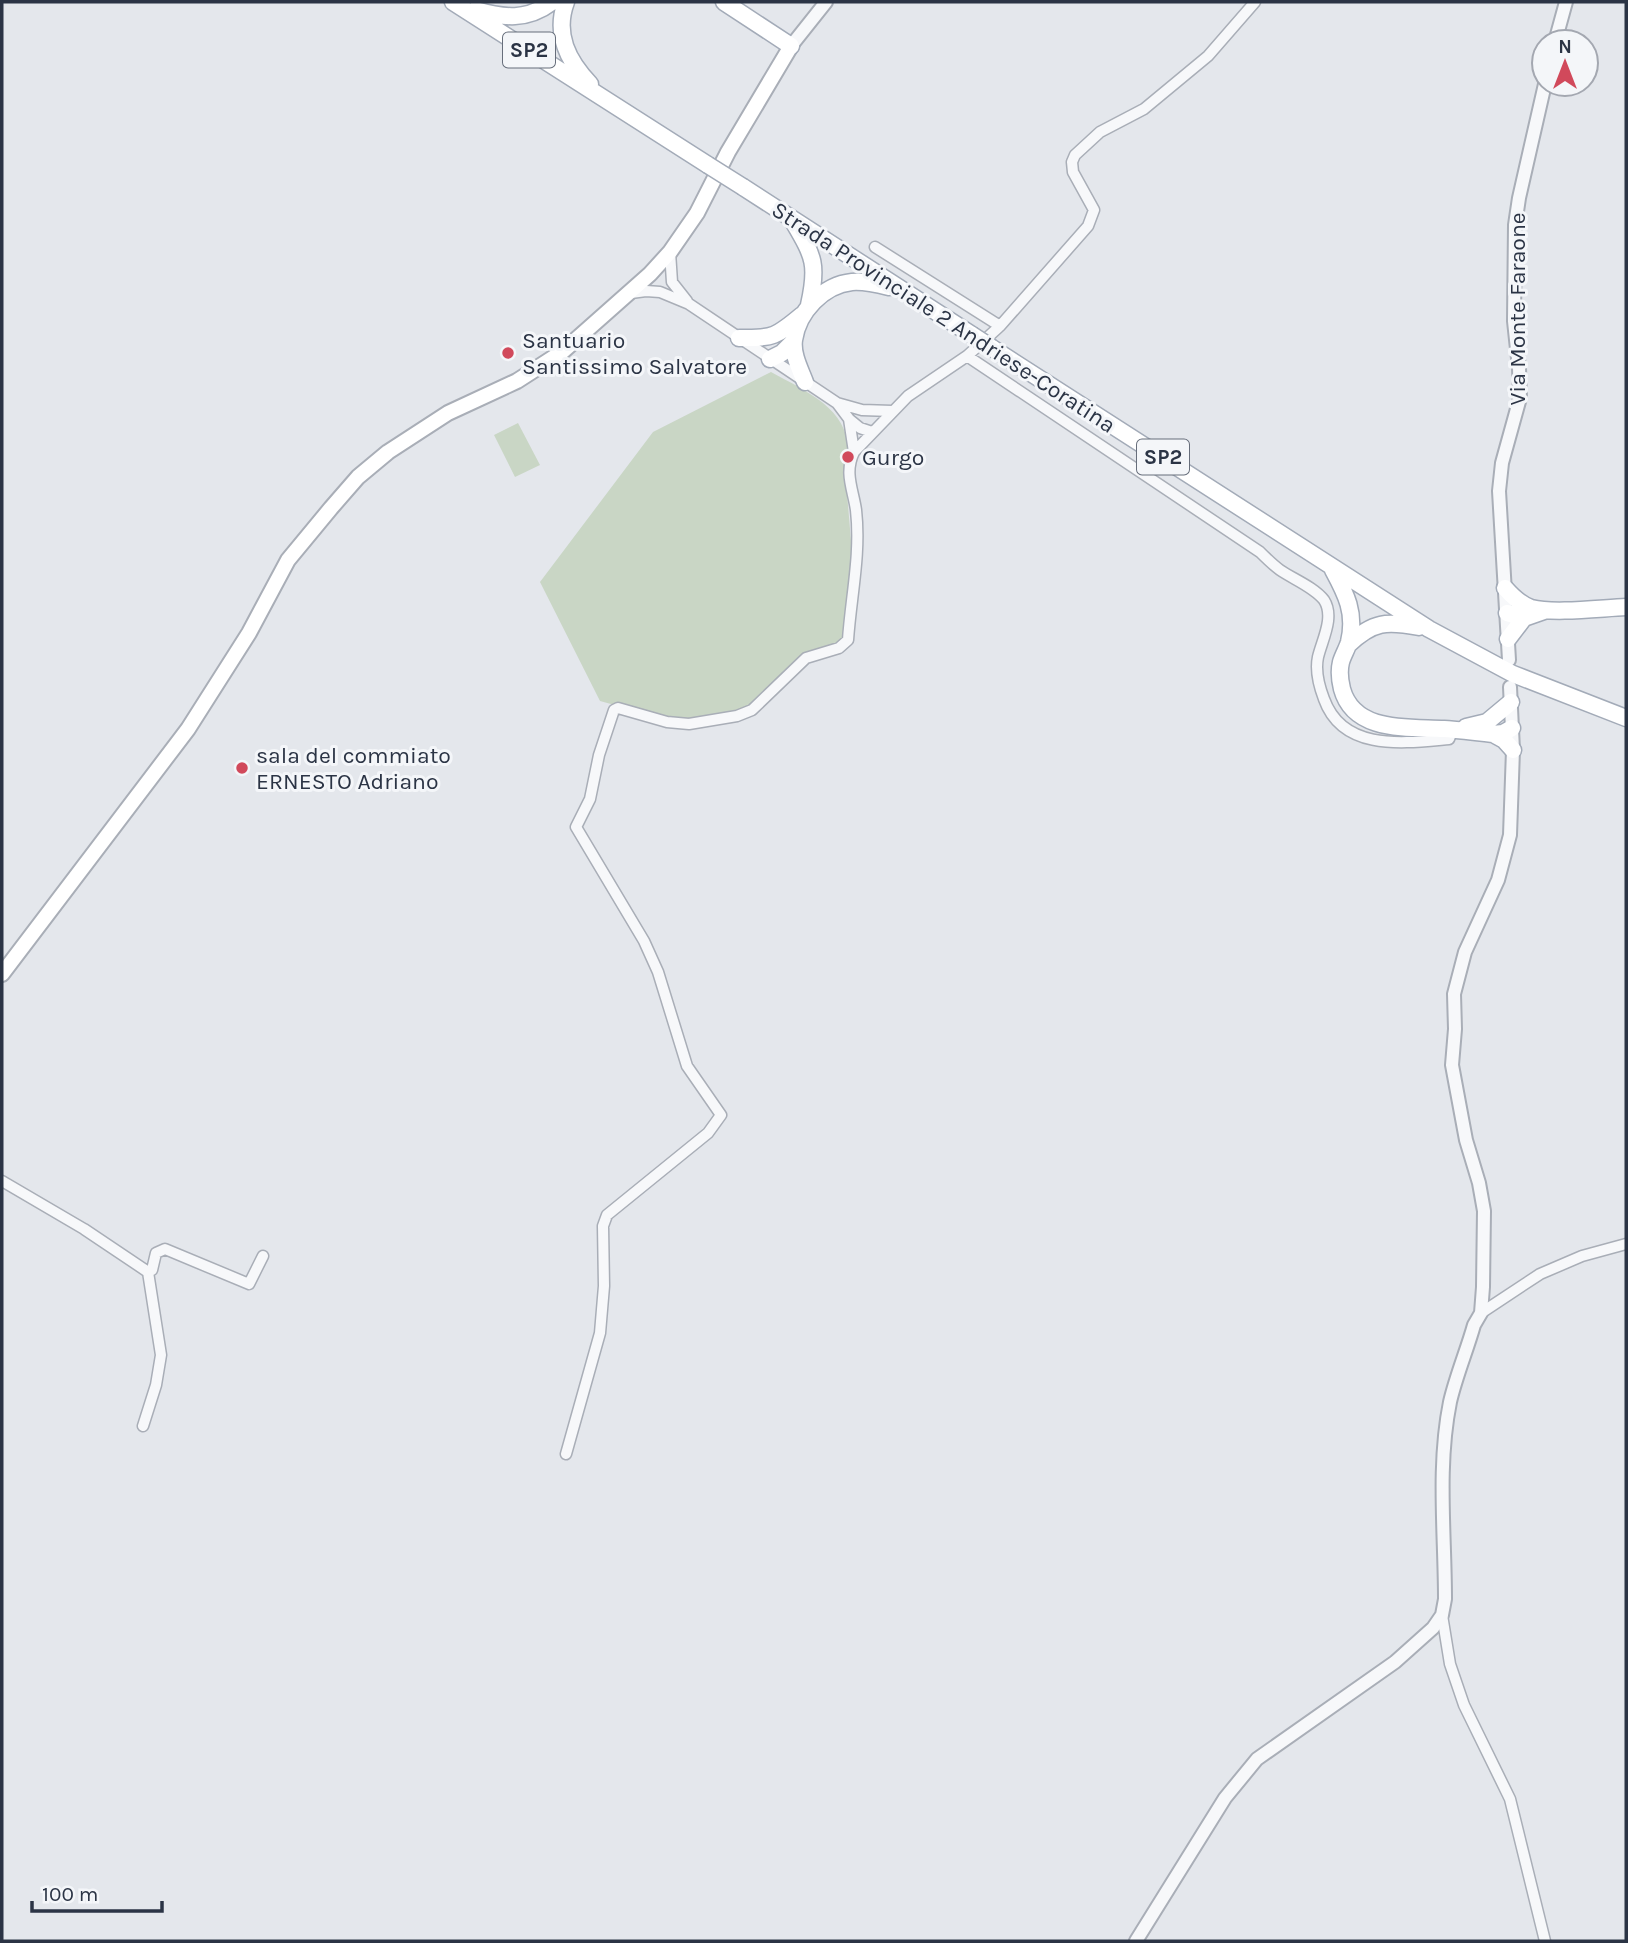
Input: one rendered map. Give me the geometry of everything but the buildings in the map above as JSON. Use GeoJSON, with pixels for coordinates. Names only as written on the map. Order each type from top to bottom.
{"type":"FeatureCollection","features":[{"type":"Feature","properties":{"kind":"main road"},"geometry":{"type":"LineString","coordinates":[[455,3],[510,18],[532,14],[552,2]]}},
{"type":"Feature","properties":{"kind":"main road"},"geometry":{"type":"LineString","coordinates":[[566,2],[561,26],[569,57],[601,97]]}},
{"type":"Feature","properties":{"kind":"main road"},"geometry":{"type":"LineString","coordinates":[[2,974],[188,729],[249,633],[288,559],[358,477],[415,432],[448,413],[517,381],[562,352],[630,293],[670,252],[710,191],[728,152],[791,46],[724,2]]}},
{"type":"Feature","properties":{"kind":"main road","name":"Strada Provinciale 2 Andriese-Coratina"},"geometry":{"type":"LineString","coordinates":[[455,3],[1429,629],[1513,674],[1626,718]]}},
{"type":"Feature","properties":{"kind":"main road"},"geometry":{"type":"LineString","coordinates":[[790,218],[814,263],[815,279],[806,310]]}},
{"type":"Feature","properties":{"kind":"main road"},"geometry":{"type":"LineString","coordinates":[[770,359],[782,352],[786,338],[806,310],[832,288],[850,282],[867,282],[902,290]]}},
{"type":"Feature","properties":{"kind":"main road"},"geometry":{"type":"LineString","coordinates":[[739,338],[786,338]]}},
{"type":"Feature","properties":{"kind":"main road"},"geometry":{"type":"LineString","coordinates":[[786,338],[805,382]]}},
{"type":"Feature","properties":{"kind":"main road"},"geometry":{"type":"LineString","coordinates":[[1332,567],[1348,598],[1351,617],[1348,645],[1341,663],[1340,682],[1345,699],[1357,715],[1374,723],[1393,727],[1490,728],[1503,733],[1512,728]]}},
{"type":"Feature","properties":{"kind":"main road"},"geometry":{"type":"LineString","coordinates":[[1505,588],[1534,612]]}},
{"type":"Feature","properties":{"kind":"main road"},"geometry":{"type":"LineString","coordinates":[[1507,613],[1626,607]]}},
{"type":"Feature","properties":{"kind":"main road"},"geometry":{"type":"LineString","coordinates":[[1508,639],[1534,612]]}},
{"type":"Feature","properties":{"kind":"main road"},"geometry":{"type":"LineString","coordinates":[[1348,645],[1362,632],[1377,625],[1393,622],[1429,629]]}},
{"type":"Feature","properties":{"kind":"main road"},"geometry":{"type":"LineString","coordinates":[[1490,728],[1511,695]]}},
{"type":"Feature","properties":{"kind":"main road"},"geometry":{"type":"LineString","coordinates":[[1593,706],[1626,707]]}},
{"type":"Feature","properties":{"kind":"main road"},"geometry":{"type":"LineString","coordinates":[[1490,728],[1513,750]]}},
{"type":"Feature","properties":{"kind":"street"},"geometry":{"type":"LineString","coordinates":[[791,46],[826,2]]}},
{"type":"Feature","properties":{"kind":"street"},"geometry":{"type":"LineString","coordinates":[[566,1454],[600,1333],[604,1286],[603,1226],[607,1215],[708,1133],[721,1115],[687,1066],[658,972],[644,941],[576,827],[590,799],[599,755],[614,710],[618,708],[667,722],[690,723],[737,716],[752,710],[806,658],[839,648],[848,640],[857,562],[856,510],[848,473],[854,452],[908,397],[967,356],[1000,326],[1088,226],[1093,217],[1092,204],[1073,172],[1072,162],[1075,155],[1100,132],[1143,109],[1208,56],[1255,2]]}},
{"type":"Feature","properties":{"kind":"street"},"geometry":{"type":"LineString","coordinates":[[1559,28],[1566,2]]}},
{"type":"Feature","properties":{"kind":"street","name":"Via Monte Faraone"},"geometry":{"type":"LineString","coordinates":[[1509,660],[1500,477],[1517,414],[1521,383],[1514,321],[1515,225],[1542,98]]}},
{"type":"Feature","properties":{"kind":"street"},"geometry":{"type":"LineString","coordinates":[[875,247],[1000,326]]}},
{"type":"Feature","properties":{"kind":"street"},"geometry":{"type":"LineString","coordinates":[[670,252],[671,282]]}},
{"type":"Feature","properties":{"kind":"street"},"geometry":{"type":"LineString","coordinates":[[660,292],[650,274],[661,275],[671,282],[689,304]]}},
{"type":"Feature","properties":{"kind":"street"},"geometry":{"type":"LineString","coordinates":[[630,293],[660,292],[689,304],[837,403],[862,410],[892,411]]}},
{"type":"Feature","properties":{"kind":"street"},"geometry":{"type":"LineString","coordinates":[[967,356],[1260,552],[1278,569],[1323,598],[1328,609],[1328,621],[1317,660],[1319,685],[1327,709],[1342,727],[1366,739],[1392,744],[1449,739],[1453,729]]}},
{"type":"Feature","properties":{"kind":"street"},"geometry":{"type":"LineString","coordinates":[[837,403],[849,419],[860,428],[872,432]]}},
{"type":"Feature","properties":{"kind":"street"},"geometry":{"type":"LineString","coordinates":[[862,410],[870,420],[872,432]]}},
{"type":"Feature","properties":{"kind":"street"},"geometry":{"type":"LineString","coordinates":[[849,419],[854,452]]}},
{"type":"Feature","properties":{"kind":"street"},"geometry":{"type":"LineString","coordinates":[[1511,695],[1513,750],[1510,835],[1505,860],[1465,952],[1454,993],[1452,1065],[1466,1140],[1484,1211],[1483,1287],[1480,1313],[1451,1400],[1444,1446],[1442,1474],[1445,1599],[1442,1615],[1450,1664],[1464,1705],[1510,1799],[1545,1941]]}},
{"type":"Feature","properties":{"kind":"street"},"geometry":{"type":"LineString","coordinates":[[2,1181],[84,1229],[148,1272],[161,1355],[156,1385],[142,1426]]}},
{"type":"Feature","properties":{"kind":"street"},"geometry":{"type":"LineString","coordinates":[[1480,1313],[1540,1274],[1582,1256],[1626,1244]]}},
{"type":"Feature","properties":{"kind":"street"},"geometry":{"type":"LineString","coordinates":[[148,1272],[152,1270],[156,1253],[165,1249],[249,1284],[263,1256]]}},
{"type":"Feature","properties":{"kind":"street"},"geometry":{"type":"LineString","coordinates":[[1136,1941],[1225,1798],[1257,1759],[1395,1662],[1433,1628],[1442,1615]]}},
{"type":"Feature","properties":{"kind":"green space","name":"Gurgo"},"geometry":{"type":"Polygon","coordinates":[[[771,372],[817,398],[839,420],[846,434],[848,451],[845,470],[853,564],[845,638],[836,645],[803,656],[750,707],[737,713],[669,720],[600,701],[540,582],[653,432],[771,372]]]}},
{"type":"Feature","properties":{"kind":"green space"},"geometry":{"type":"Polygon","coordinates":[[[518,423],[540,465],[515,477],[494,435],[518,423]]]}},
{"type":"Feature","properties":{"kind":"place","name":"Santuario Santissimo Salvatore"},"geometry":{"type":"Point","coordinates":[508,353]}},
{"type":"Feature","properties":{"kind":"place","name":"Gurgo"},"geometry":{"type":"Point","coordinates":[848,457]}},
{"type":"Feature","properties":{"kind":"place","name":"sala del commiato ERNESTO Adriano"},"geometry":{"type":"Point","coordinates":[242,768]}}]}
